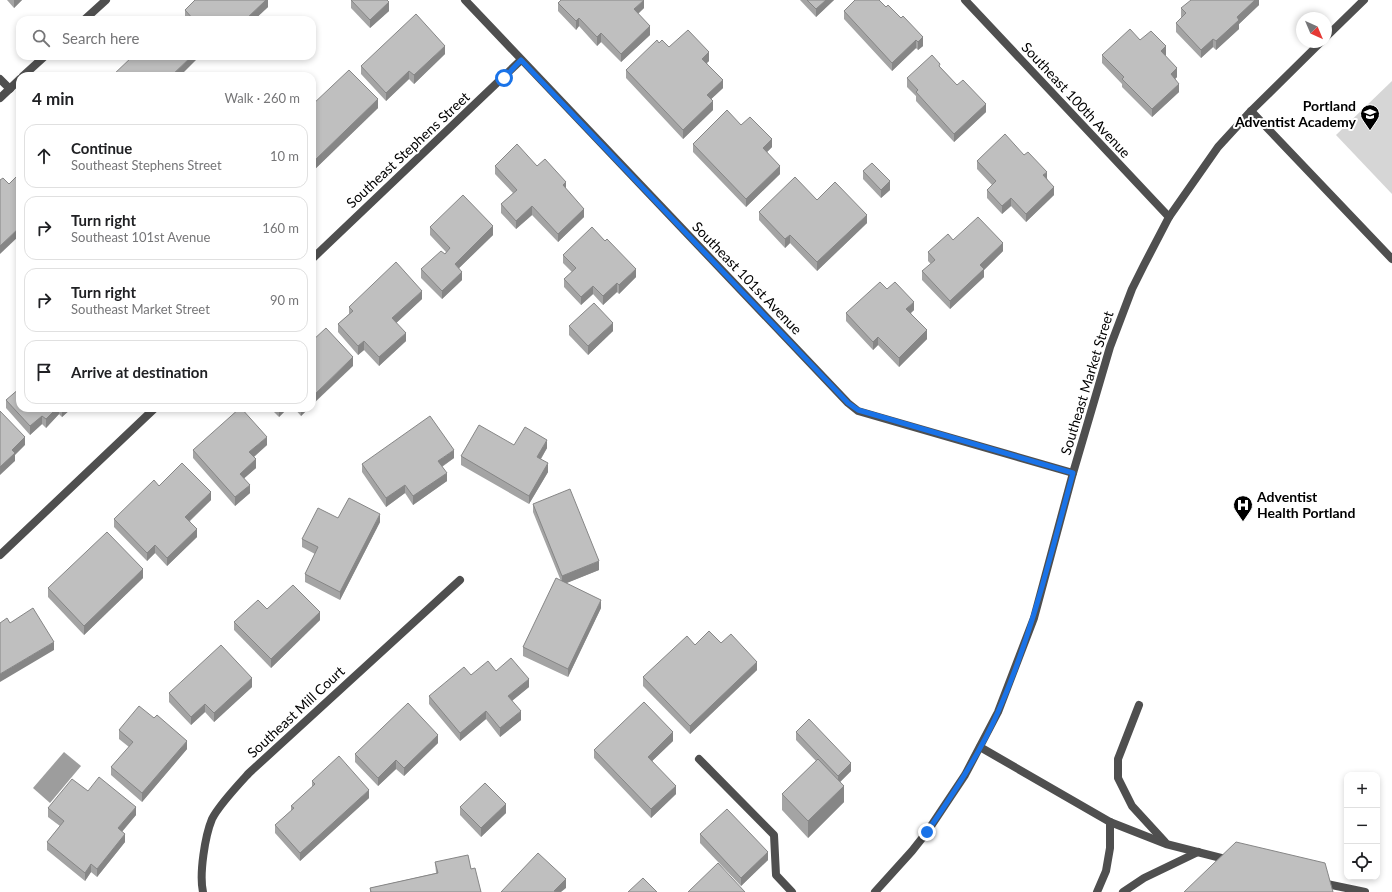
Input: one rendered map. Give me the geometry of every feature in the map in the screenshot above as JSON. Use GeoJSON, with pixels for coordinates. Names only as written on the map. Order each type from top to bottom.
{"type":"FeatureCollection","features":[{"type":"Feature","properties":{"kind":"street"},"geometry":{"type":"LineString","coordinates":[[88,16],[106,0]]}},
{"type":"Feature","properties":{"kind":"street","name":"Southeast 101st Avenue"},"geometry":{"type":"LineString","coordinates":[[465,0],[848,403],[858,410],[1073,473]]}},
{"type":"Feature","properties":{"kind":"street","name":"Southeast 100th Avenue"},"geometry":{"type":"LineString","coordinates":[[965,0],[1169,218]]}},
{"type":"Feature","properties":{"kind":"street"},"geometry":{"type":"LineString","coordinates":[[1332,31],[1364,0]]}},
{"type":"Feature","properties":{"kind":"street","name":"Southeast Market Street"},"geometry":{"type":"LineString","coordinates":[[875,892],[927,832],[965,775],[998,712],[1034,618],[1073,473],[1110,347],[1132,289],[1169,218],[1218,147],[1251,111],[1315,48]]}},
{"type":"Feature","properties":{"kind":"street"},"geometry":{"type":"LineString","coordinates":[[27,72],[41,60]]}},
{"type":"Feature","properties":{"kind":"street","name":"Southeast Stephens Street"},"geometry":{"type":"LineString","coordinates":[[316,255],[521,60]]}},
{"type":"Feature","properties":{"kind":"street"},"geometry":{"type":"LineString","coordinates":[[0,78],[10,89]]}},
{"type":"Feature","properties":{"kind":"street"},"geometry":{"type":"LineString","coordinates":[[0,98],[16,83]]}},
{"type":"Feature","properties":{"kind":"street"},"geometry":{"type":"LineString","coordinates":[[1251,111],[1392,259]]}},
{"type":"Feature","properties":{"kind":"street"},"geometry":{"type":"LineString","coordinates":[[0,555],[151,412]]}},
{"type":"Feature","properties":{"kind":"street","name":"Southeast Mill Court"},"geometry":{"type":"LineString","coordinates":[[204,892],[202,886],[203,855],[212,819],[229,796],[249,773],[460,580]]}},
{"type":"Feature","properties":{"kind":"street"},"geometry":{"type":"LineString","coordinates":[[1139,705],[1118,758],[1118,778],[1132,806],[1166,844]]}},
{"type":"Feature","properties":{"kind":"street"},"geometry":{"type":"LineString","coordinates":[[980,747],[1110,822],[1166,844],[1234,861]]}},
{"type":"Feature","properties":{"kind":"street"},"geometry":{"type":"LineString","coordinates":[[699,759],[774,835],[776,875],[792,892]]}},
{"type":"Feature","properties":{"kind":"street"},"geometry":{"type":"LineString","coordinates":[[1097,892],[1106,871],[1110,848],[1110,822]]}},
{"type":"Feature","properties":{"kind":"street"},"geometry":{"type":"LineString","coordinates":[[1123,892],[1144,878],[1198,852]]}},
{"type":"Feature","properties":{"kind":"street"},"geometry":{"type":"LineString","coordinates":[[1313,881],[1364,892]]}},
{"type":"Feature","properties":{"kind":"shaded area","name":"Portland Adventist Academy"},"geometry":{"type":"Polygon","coordinates":[[[1392,81],[1392,194],[1336,135],[1392,81]]]}},
{"type":"Feature","properties":{"kind":"shaded area"},"geometry":{"type":"Polygon","coordinates":[[[64,752],[81,766],[50,803],[33,788],[64,752]]]}},
{"type":"Feature","properties":{"kind":"building"},"geometry":{"type":"Polygon","coordinates":[[[195,0],[266,0],[249,16],[190,16],[185,10],[195,0]]]}},
{"type":"Feature","properties":{"kind":"building"},"geometry":{"type":"Polygon","coordinates":[[[351,0],[387,0],[389,2],[370,20],[351,0]]]}},
{"type":"Feature","properties":{"kind":"building"},"geometry":{"type":"Polygon","coordinates":[[[561,0],[644,0],[634,9],[650,26],[621,54],[601,33],[597,37],[579,18],[576,21],[558,3],[561,0]]]}},
{"type":"Feature","properties":{"kind":"building"},"geometry":{"type":"Polygon","coordinates":[[[807,0],[826,0],[816,9],[807,0]]]}},
{"type":"Feature","properties":{"kind":"building"},"geometry":{"type":"Polygon","coordinates":[[[855,0],[879,0],[886,7],[888,5],[901,18],[903,16],[923,37],[918,42],[916,40],[892,63],[844,11],[855,0]]]}},
{"type":"Feature","properties":{"kind":"building"},"geometry":{"type":"Polygon","coordinates":[[[1191,0],[1255,0],[1237,17],[1239,20],[1216,41],[1213,39],[1201,50],[1176,23],[1186,13],[1181,8],[1191,0]]]}},
{"type":"Feature","properties":{"kind":"building"},"geometry":{"type":"Polygon","coordinates":[[[416,14],[445,46],[414,75],[409,71],[386,93],[361,66],[416,14]]]}},
{"type":"Feature","properties":{"kind":"building"},"geometry":{"type":"Polygon","coordinates":[[[1130,29],[1140,40],[1151,31],[1166,46],[1161,51],[1177,68],[1171,74],[1179,84],[1152,109],[1122,79],[1124,77],[1102,55],[1130,29]]]}},
{"type":"Feature","properties":{"kind":"building"},"geometry":{"type":"Polygon","coordinates":[[[688,30],[709,52],[702,59],[723,80],[707,95],[713,101],[683,130],[626,70],[657,40],[659,43],[662,40],[669,47],[688,30]]]}},
{"type":"Feature","properties":{"kind":"building"},"geometry":{"type":"Polygon","coordinates":[[[932,55],[940,64],[939,66],[957,85],[963,80],[986,104],[954,134],[916,92],[918,90],[907,78],[932,55]]]}},
{"type":"Feature","properties":{"kind":"building"},"geometry":{"type":"Polygon","coordinates":[[[129,60],[188,60],[175,72],[116,72],[129,60]]]}},
{"type":"Feature","properties":{"kind":"building"},"geometry":{"type":"Polygon","coordinates":[[[349,70],[378,99],[316,159],[316,101],[349,70]]]}},
{"type":"Feature","properties":{"kind":"building"},"geometry":{"type":"Polygon","coordinates":[[[727,110],[741,125],[750,117],[772,139],[763,148],[780,166],[746,199],[693,144],[727,110]]]}},
{"type":"Feature","properties":{"kind":"building"},"geometry":{"type":"Polygon","coordinates":[[[1005,134],[1024,155],[1028,152],[1047,172],[1043,175],[1054,187],[1026,214],[1011,198],[1002,206],[987,190],[996,181],[977,161],[1005,134]]]}},
{"type":"Feature","properties":{"kind":"building"},"geometry":{"type":"Polygon","coordinates":[[[517,144],[537,166],[545,159],[566,182],[563,185],[584,209],[558,234],[532,206],[516,221],[501,204],[517,190],[495,166],[517,144]]]}},
{"type":"Feature","properties":{"kind":"building"},"geometry":{"type":"Polygon","coordinates":[[[872,163],[890,181],[881,190],[863,171],[872,163]]]}},
{"type":"Feature","properties":{"kind":"building"},"geometry":{"type":"Polygon","coordinates":[[[16,177],[16,231],[0,246],[0,180],[3,178],[9,184],[16,177]]]}},
{"type":"Feature","properties":{"kind":"building"},"geometry":{"type":"Polygon","coordinates":[[[795,177],[817,200],[835,182],[867,215],[817,262],[790,235],[785,239],[759,212],[795,177]]]}},
{"type":"Feature","properties":{"kind":"building"},"geometry":{"type":"Polygon","coordinates":[[[463,195],[493,226],[455,264],[462,272],[442,291],[421,269],[441,251],[445,254],[450,248],[430,227],[463,195]]]}},
{"type":"Feature","properties":{"kind":"building"},"geometry":{"type":"Polygon","coordinates":[[[978,217],[1003,243],[980,265],[984,269],[950,301],[922,271],[935,260],[928,252],[948,234],[953,240],[978,217]]]}},
{"type":"Feature","properties":{"kind":"building"},"geometry":{"type":"Polygon","coordinates":[[[592,227],[605,241],[607,239],[636,269],[619,285],[617,283],[603,296],[593,286],[581,297],[564,279],[576,268],[563,255],[592,227]]]}},
{"type":"Feature","properties":{"kind":"building"},"geometry":{"type":"Polygon","coordinates":[[[396,262],[422,291],[392,318],[406,333],[379,357],[364,341],[358,346],[338,324],[353,311],[349,307],[396,262]]]}},
{"type":"Feature","properties":{"kind":"building"},"geometry":{"type":"Polygon","coordinates":[[[880,282],[887,289],[895,282],[914,302],[906,309],[927,330],[899,358],[878,337],[873,342],[846,313],[880,282]]]}},
{"type":"Feature","properties":{"kind":"building"},"geometry":{"type":"Polygon","coordinates":[[[594,303],[613,323],[588,346],[569,326],[594,303]]]}},
{"type":"Feature","properties":{"kind":"building"},"geometry":{"type":"Polygon","coordinates":[[[326,328],[353,357],[316,393],[316,337],[326,328]]]}},
{"type":"Feature","properties":{"kind":"building"},"geometry":{"type":"Polygon","coordinates":[[[16,391],[16,411],[6,400],[16,391]]]}},
{"type":"Feature","properties":{"kind":"building"},"geometry":{"type":"Polygon","coordinates":[[[0,411],[25,437],[12,450],[15,453],[0,467],[0,411]]]}},
{"type":"Feature","properties":{"kind":"building"},"geometry":{"type":"Polygon","coordinates":[[[17,412],[53,412],[46,419],[42,416],[30,426],[17,412]]]}},
{"type":"Feature","properties":{"kind":"building"},"geometry":{"type":"Polygon","coordinates":[[[236,412],[245,412],[267,437],[249,452],[256,459],[240,474],[250,485],[235,497],[193,450],[236,412]]]}},
{"type":"Feature","properties":{"kind":"building"},"geometry":{"type":"Polygon","coordinates":[[[430,416],[454,450],[438,461],[447,473],[413,496],[405,485],[386,498],[362,464],[430,416]]]}},
{"type":"Feature","properties":{"kind":"building"},"geometry":{"type":"Polygon","coordinates":[[[479,425],[514,445],[525,427],[547,440],[537,457],[548,463],[529,496],[461,456],[479,425]]]}},
{"type":"Feature","properties":{"kind":"building"},"geometry":{"type":"Polygon","coordinates":[[[182,463],[211,492],[185,517],[197,529],[167,558],[155,545],[147,553],[114,519],[154,480],[159,486],[182,463]]]}},
{"type":"Feature","properties":{"kind":"building"},"geometry":{"type":"Polygon","coordinates":[[[570,489],[599,561],[562,576],[533,504],[570,489]]]}},
{"type":"Feature","properties":{"kind":"building"},"geometry":{"type":"Polygon","coordinates":[[[349,498],[380,514],[340,592],[305,574],[318,547],[302,539],[318,508],[338,518],[349,498]]]}},
{"type":"Feature","properties":{"kind":"building"},"geometry":{"type":"Polygon","coordinates":[[[107,532],[143,569],[84,626],[48,588],[107,532]]]}},
{"type":"Feature","properties":{"kind":"building"},"geometry":{"type":"Polygon","coordinates":[[[556,578],[601,600],[568,669],[523,647],[556,578]]]}},
{"type":"Feature","properties":{"kind":"building"},"geometry":{"type":"Polygon","coordinates":[[[293,585],[320,612],[271,659],[234,622],[258,600],[267,609],[293,585]]]}},
{"type":"Feature","properties":{"kind":"building"},"geometry":{"type":"Polygon","coordinates":[[[33,608],[54,642],[0,674],[0,623],[7,618],[10,623],[33,608]]]}},
{"type":"Feature","properties":{"kind":"building"},"geometry":{"type":"Polygon","coordinates":[[[709,631],[721,643],[731,634],[757,662],[690,726],[643,677],[687,636],[695,645],[709,631]]]}},
{"type":"Feature","properties":{"kind":"building"},"geometry":{"type":"Polygon","coordinates":[[[221,645],[252,678],[214,713],[205,704],[191,717],[169,693],[221,645]]]}},
{"type":"Feature","properties":{"kind":"building"},"geometry":{"type":"Polygon","coordinates":[[[511,658],[529,679],[508,696],[521,711],[500,728],[486,711],[460,733],[429,696],[464,667],[471,675],[488,661],[496,671],[511,658]]]}},
{"type":"Feature","properties":{"kind":"building"},"geometry":{"type":"Polygon","coordinates":[[[644,702],[673,732],[648,757],[676,786],[651,809],[594,750],[644,702]]]}},
{"type":"Feature","properties":{"kind":"building"},"geometry":{"type":"Polygon","coordinates":[[[408,703],[438,735],[404,768],[396,760],[378,778],[355,754],[408,703]]]}},
{"type":"Feature","properties":{"kind":"building"},"geometry":{"type":"Polygon","coordinates":[[[139,706],[154,718],[157,715],[187,741],[142,793],[111,767],[133,742],[119,730],[139,706]]]}},
{"type":"Feature","properties":{"kind":"building"},"geometry":{"type":"Polygon","coordinates":[[[809,719],[851,763],[838,776],[796,732],[809,719]]]}},
{"type":"Feature","properties":{"kind":"building"},"geometry":{"type":"Polygon","coordinates":[[[339,756],[369,790],[300,853],[275,825],[294,808],[291,806],[315,784],[312,781],[339,756]]]}},
{"type":"Feature","properties":{"kind":"building"},"geometry":{"type":"Polygon","coordinates":[[[818,759],[844,786],[808,821],[782,794],[818,759]]]}},
{"type":"Feature","properties":{"kind":"building"},"geometry":{"type":"Polygon","coordinates":[[[99,777],[136,807],[118,828],[125,834],[97,869],[91,864],[85,873],[47,842],[64,821],[48,808],[72,779],[88,791],[99,777]]]}},
{"type":"Feature","properties":{"kind":"building"},"geometry":{"type":"Polygon","coordinates":[[[485,783],[506,804],[481,828],[460,807],[485,783]]]}},
{"type":"Feature","properties":{"kind":"building"},"geometry":{"type":"Polygon","coordinates":[[[727,809],[768,852],[741,878],[700,834],[727,809]]]}},
{"type":"Feature","properties":{"kind":"building"},"geometry":{"type":"Polygon","coordinates":[[[1236,842],[1325,863],[1333,892],[1184,892],[1236,842]]]}},
{"type":"Feature","properties":{"kind":"building"},"geometry":{"type":"Polygon","coordinates":[[[538,853],[566,879],[554,891],[556,892],[501,892],[538,853]]]}},
{"type":"Feature","properties":{"kind":"building"},"geometry":{"type":"Polygon","coordinates":[[[468,855],[471,869],[475,868],[481,892],[371,892],[370,888],[438,873],[435,862],[468,855]]]}},
{"type":"Feature","properties":{"kind":"building"},"geometry":{"type":"Polygon","coordinates":[[[718,863],[745,892],[688,892],[718,863]]]}},
{"type":"Feature","properties":{"kind":"building"},"geometry":{"type":"Polygon","coordinates":[[[643,878],[657,892],[628,892],[643,878]]]}},
{"type":"Feature","properties":{"kind":"place","name":"Portland Adventist Academy"},"geometry":{"type":"Point","coordinates":[1370,131]}},
{"type":"Feature","properties":{"kind":"place","name":"Adventist Health Portland"},"geometry":{"type":"Point","coordinates":[1243,522]}},
{"type":"Feature","properties":{"kind":"route"},"geometry":{"type":"LineString","coordinates":[[504,78],[521,60],[848,403],[858,410],[1073,473],[1034,618],[1012,678],[998,712],[965,775],[927,832]]}}]}
